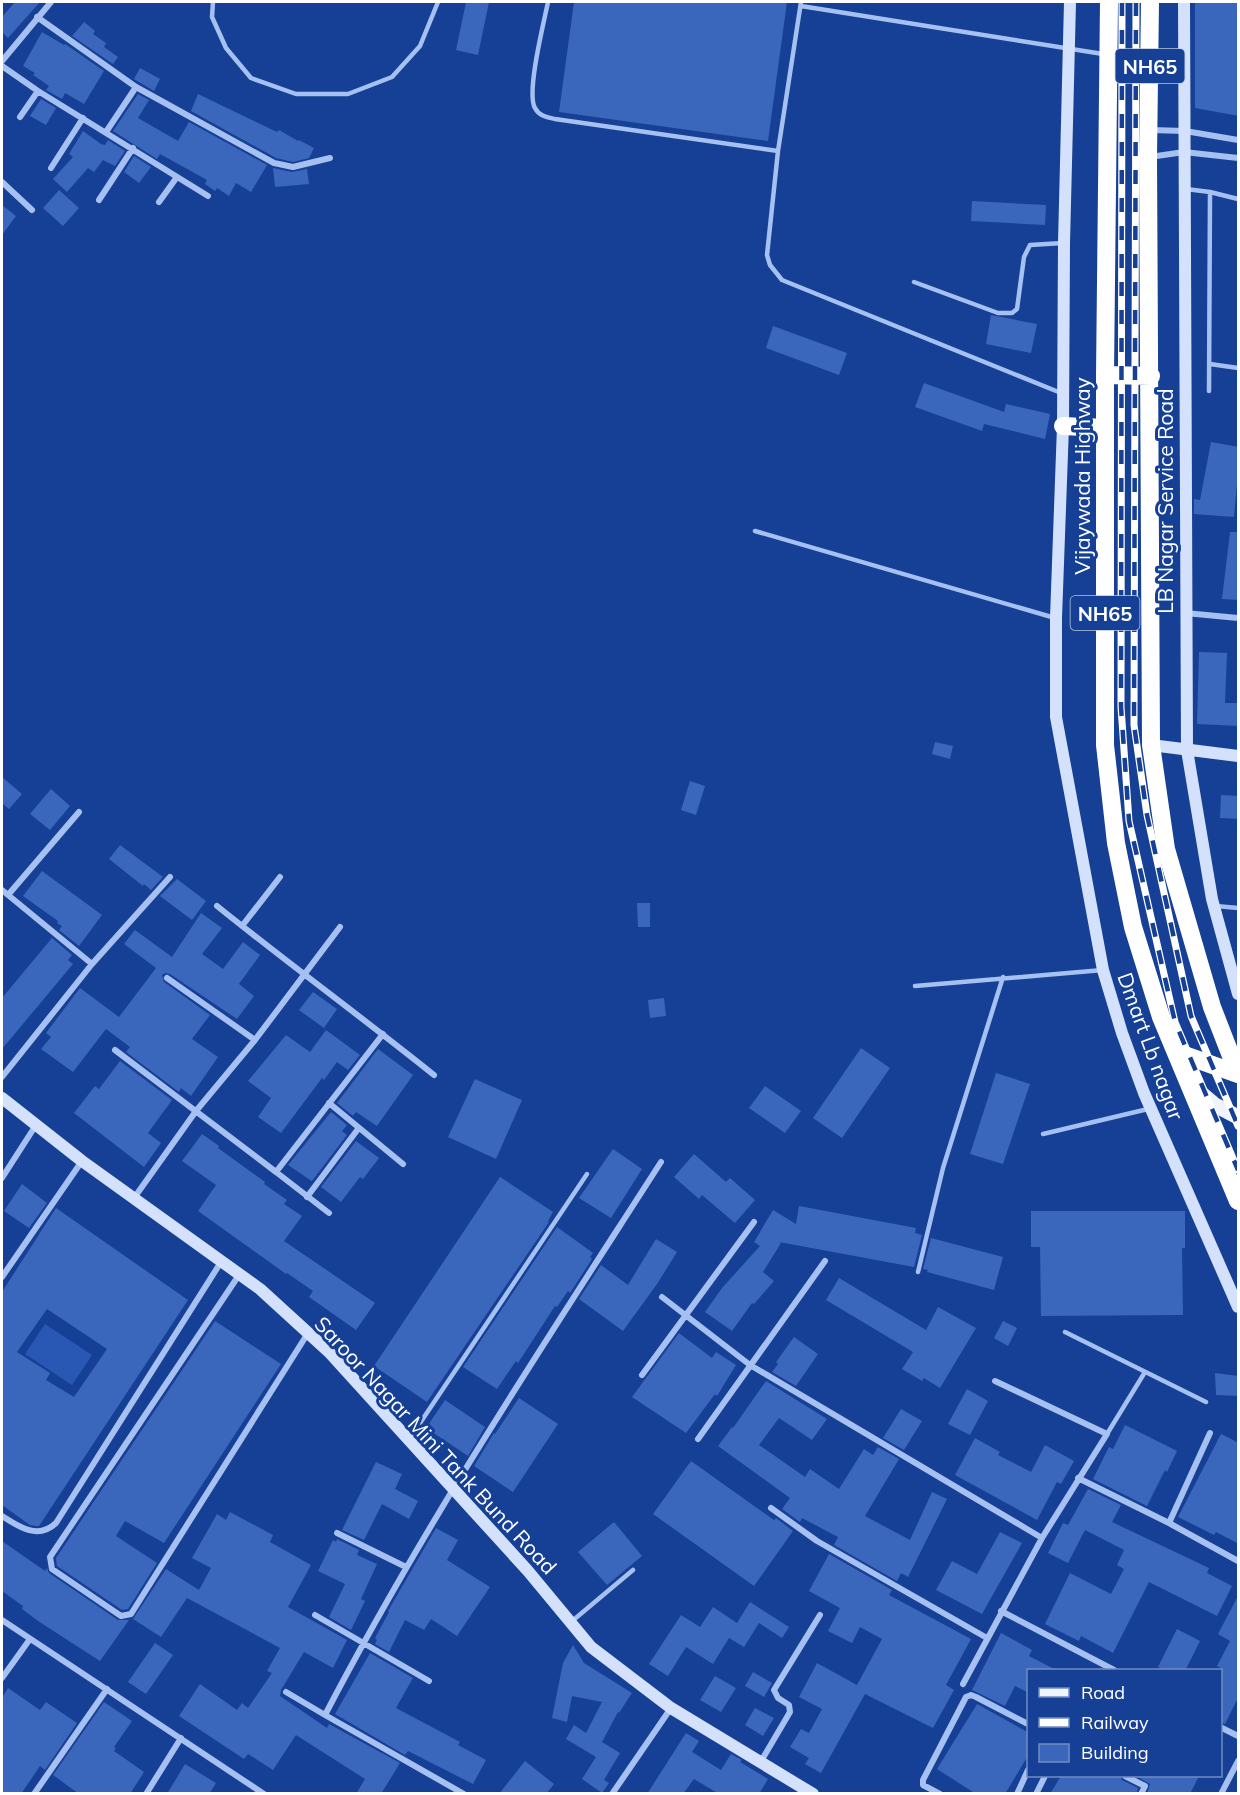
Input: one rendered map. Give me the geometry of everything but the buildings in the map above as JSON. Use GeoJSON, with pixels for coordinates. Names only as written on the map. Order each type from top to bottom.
{"type":"FeatureCollection","features":[{"type":"Feature","properties":{"kind":"highway","name":"Vijaywada Highway"},"geometry":{"type":"LineString","coordinates":[[1109,2],[1104,428],[1105,745],[1116,843],[1132,927],[1161,1017],[1239,1202]]}},
{"type":"Feature","properties":{"kind":"highway","name":"NH65"},"geometry":{"type":"LineString","coordinates":[[1150,2],[1148,157],[1151,376],[1151,745],[1166,849],[1212,1007],[1238,1074]]}},
{"type":"Feature","properties":{"kind":"highway"},"geometry":{"type":"LineString","coordinates":[[1105,375],[1151,376]]}},
{"type":"Feature","properties":{"kind":"highway"},"geometry":{"type":"LineString","coordinates":[[1063,426],[1104,428]]}},
{"type":"Feature","properties":{"kind":"highway"},"geometry":{"type":"LineString","coordinates":[[1176,1052],[1238,1074]]}},
{"type":"Feature","properties":{"kind":"main road","name":"Vijaywada Highway"},"geometry":{"type":"LineString","coordinates":[[1189,1083],[1215,1105],[1239,1117]]}},
{"type":"Feature","properties":{"kind":"street"},"geometry":{"type":"LineString","coordinates":[[51,2],[2,63],[38,91],[208,196]]}},
{"type":"Feature","properties":{"kind":"street"},"geometry":{"type":"LineString","coordinates":[[1070,2],[1064,243],[1063,426],[1056,618],[1056,717],[1103,970]]}},
{"type":"Feature","properties":{"kind":"street","name":"LB Nagar Service Road"},"geometry":{"type":"LineString","coordinates":[[1184,2],[1186,750],[1213,906],[1239,994]]}},
{"type":"Feature","properties":{"kind":"street"},"geometry":{"type":"LineString","coordinates":[[37,17],[136,87],[283,166],[304,166],[330,158]]}},
{"type":"Feature","properties":{"kind":"street"},"geometry":{"type":"LineString","coordinates":[[106,132],[136,87]]}},
{"type":"Feature","properties":{"kind":"street"},"geometry":{"type":"LineString","coordinates":[[20,117],[38,91]]}},
{"type":"Feature","properties":{"kind":"street"},"geometry":{"type":"LineString","coordinates":[[51,168],[83,118]]}},
{"type":"Feature","properties":{"kind":"street"},"geometry":{"type":"LineString","coordinates":[[1150,130],[1185,131],[1239,140]]}},
{"type":"Feature","properties":{"kind":"street"},"geometry":{"type":"LineString","coordinates":[[99,200],[133,148]]}},
{"type":"Feature","properties":{"kind":"street"},"geometry":{"type":"LineString","coordinates":[[1148,157],[1184,152],[1239,158]]}},
{"type":"Feature","properties":{"kind":"street"},"geometry":{"type":"LineString","coordinates":[[159,202],[177,177]]}},
{"type":"Feature","properties":{"kind":"street"},"geometry":{"type":"LineString","coordinates":[[2,182],[32,210]]}},
{"type":"Feature","properties":{"kind":"street"},"geometry":{"type":"LineString","coordinates":[[1185,613],[1239,618]]}},
{"type":"Feature","properties":{"kind":"street"},"geometry":{"type":"LineString","coordinates":[[1151,745],[1239,756]]}},
{"type":"Feature","properties":{"kind":"street"},"geometry":{"type":"LineString","coordinates":[[8,895],[80,812]]}},
{"type":"Feature","properties":{"kind":"street"},"geometry":{"type":"LineString","coordinates":[[2,1077],[92,964],[170,877]]}},
{"type":"Feature","properties":{"kind":"street"},"geometry":{"type":"LineString","coordinates":[[242,926],[280,877]]}},
{"type":"Feature","properties":{"kind":"street"},"geometry":{"type":"LineString","coordinates":[[2,890],[92,964]]}},
{"type":"Feature","properties":{"kind":"street"},"geometry":{"type":"LineString","coordinates":[[217,906],[434,1075]]}},
{"type":"Feature","properties":{"kind":"street"},"geometry":{"type":"LineString","coordinates":[[133,1198],[196,1111],[255,1040],[340,927]]}},
{"type":"Feature","properties":{"kind":"street","name":"Dmart Lb nagar"},"geometry":{"type":"LineString","coordinates":[[1103,970],[1122,1033],[1151,1108],[1239,1307]]}},
{"type":"Feature","properties":{"kind":"street"},"geometry":{"type":"LineString","coordinates":[[167,978],[255,1040]]}},
{"type":"Feature","properties":{"kind":"street"},"geometry":{"type":"LineString","coordinates":[[276,1172],[383,1034]]}},
{"type":"Feature","properties":{"kind":"street"},"geometry":{"type":"LineString","coordinates":[[116,1050],[329,1213]]}},
{"type":"Feature","properties":{"kind":"street","name":"Saroor Nagar Mini Tank Bund Road"},"geometry":{"type":"LineString","coordinates":[[2,1098],[82,1161],[260,1289],[329,1352],[528,1571],[591,1647],[671,1708],[813,1794]]}},
{"type":"Feature","properties":{"kind":"street"},"geometry":{"type":"LineString","coordinates":[[328,1103],[403,1164]]}},
{"type":"Feature","properties":{"kind":"street"},"geometry":{"type":"LineString","coordinates":[[2,1178],[36,1125]]}},
{"type":"Feature","properties":{"kind":"street"},"geometry":{"type":"LineString","coordinates":[[307,1197],[358,1128]]}},
{"type":"Feature","properties":{"kind":"street"},"geometry":{"type":"LineString","coordinates":[[2,1277],[82,1161]]}},
{"type":"Feature","properties":{"kind":"street"},"geometry":{"type":"LineString","coordinates":[[325,1715],[362,1644],[453,1488],[661,1162]]}},
{"type":"Feature","properties":{"kind":"street"},"geometry":{"type":"LineString","coordinates":[[642,1375],[754,1222]]}},
{"type":"Feature","properties":{"kind":"street"},"geometry":{"type":"LineString","coordinates":[[698,1439],[825,1261]]}},
{"type":"Feature","properties":{"kind":"street"},"geometry":{"type":"LineString","coordinates":[[2,1516],[23,1528],[38,1532],[49,1530],[56,1523],[221,1262]]}},
{"type":"Feature","properties":{"kind":"street"},"geometry":{"type":"LineString","coordinates":[[239,1275],[50,1557],[52,1569],[121,1616],[131,1614],[308,1333]]}},
{"type":"Feature","properties":{"kind":"street"},"geometry":{"type":"LineString","coordinates":[[662,1297],[750,1365],[1042,1538]]}},
{"type":"Feature","properties":{"kind":"street"},"geometry":{"type":"LineString","coordinates":[[963,1684],[1042,1538],[1107,1434],[995,1382]]}},
{"type":"Feature","properties":{"kind":"street"},"geometry":{"type":"LineString","coordinates":[[1169,1523],[1209,1433]]}},
{"type":"Feature","properties":{"kind":"street"},"geometry":{"type":"LineString","coordinates":[[1078,1478],[1239,1561]]}},
{"type":"Feature","properties":{"kind":"street"},"geometry":{"type":"LineString","coordinates":[[771,1508],[817,1541],[987,1638]]}},
{"type":"Feature","properties":{"kind":"street"},"geometry":{"type":"LineString","coordinates":[[337,1533],[406,1567]]}},
{"type":"Feature","properties":{"kind":"street"},"geometry":{"type":"LineString","coordinates":[[1001,1611],[1110,1669]]}},
{"type":"Feature","properties":{"kind":"street"},"geometry":{"type":"LineString","coordinates":[[315,1615],[429,1681]]}},
{"type":"Feature","properties":{"kind":"street"},"geometry":{"type":"LineString","coordinates":[[760,1763],[790,1712],[789,1705],[778,1698],[774,1690],[820,1615]]}},
{"type":"Feature","properties":{"kind":"street"},"geometry":{"type":"LineString","coordinates":[[2,1620],[264,1794]]}},
{"type":"Feature","properties":{"kind":"street"},"geometry":{"type":"LineString","coordinates":[[2,1678],[30,1639]]}},
{"type":"Feature","properties":{"kind":"street"},"geometry":{"type":"LineString","coordinates":[[34,1794],[107,1689]]}},
{"type":"Feature","properties":{"kind":"street"},"geometry":{"type":"LineString","coordinates":[[286,1692],[464,1794]]}},
{"type":"Feature","properties":{"kind":"street"},"geometry":{"type":"LineString","coordinates":[[940,1794],[923,1785],[923,1780],[966,1697],[971,1695],[976,1697],[1027,1723]]}},
{"type":"Feature","properties":{"kind":"street"},"geometry":{"type":"LineString","coordinates":[[612,1794],[671,1708]]}},
{"type":"Feature","properties":{"kind":"street"},"geometry":{"type":"LineString","coordinates":[[1222,1728],[1239,1736]]}},
{"type":"Feature","properties":{"kind":"street"},"geometry":{"type":"LineString","coordinates":[[146,1794],[181,1738]]}},
{"type":"Feature","properties":{"kind":"street"},"geometry":{"type":"LineString","coordinates":[[1221,1794],[1239,1761]]}},
{"type":"Feature","properties":{"kind":"street"},"geometry":{"type":"LineString","coordinates":[[1017,1794],[1027,1774]]}},
{"type":"Feature","properties":{"kind":"street"},"geometry":{"type":"LineString","coordinates":[[1036,1794],[1044,1777]]}},
{"type":"Feature","properties":{"kind":"street"},"geometry":{"type":"LineString","coordinates":[[1127,1777],[1145,1786],[1141,1794]]}},
{"type":"Feature","properties":{"kind":"lane"},"geometry":{"type":"LineString","coordinates":[[213,2],[212,17],[226,48],[251,78],[296,94],[348,94],[392,77],[420,46],[438,2]]}},
{"type":"Feature","properties":{"kind":"lane"},"geometry":{"type":"LineString","coordinates":[[548,2],[531,92],[534,108],[540,114],[567,121],[778,151]]}},
{"type":"Feature","properties":{"kind":"lane"},"geometry":{"type":"LineString","coordinates":[[1063,394],[782,280],[770,265],[767,255],[778,151],[801,4],[1070,50],[1107,54]]}},
{"type":"Feature","properties":{"kind":"lane"},"geometry":{"type":"LineString","coordinates":[[1184,189],[1239,198]]}},
{"type":"Feature","properties":{"kind":"lane"},"geometry":{"type":"LineString","coordinates":[[1209,391],[1210,192]]}},
{"type":"Feature","properties":{"kind":"lane"},"geometry":{"type":"LineString","coordinates":[[914,282],[998,313],[1012,313],[1017,309],[1024,257],[1030,245],[1064,243]]}},
{"type":"Feature","properties":{"kind":"lane"},"geometry":{"type":"LineString","coordinates":[[1210,364],[1239,368]]}},
{"type":"Feature","properties":{"kind":"lane"},"geometry":{"type":"LineString","coordinates":[[755,531],[1056,618]]}},
{"type":"Feature","properties":{"kind":"lane"},"geometry":{"type":"LineString","coordinates":[[1213,906],[1239,908]]}},
{"type":"Feature","properties":{"kind":"lane","name":"Dmart Lb nagar"},"geometry":{"type":"LineString","coordinates":[[915,986],[1103,970]]}},
{"type":"Feature","properties":{"kind":"lane"},"geometry":{"type":"LineString","coordinates":[[918,1272],[943,1168],[1003,977]]}},
{"type":"Feature","properties":{"kind":"lane"},"geometry":{"type":"LineString","coordinates":[[1044,1134],[1151,1108]]}},
{"type":"Feature","properties":{"kind":"lane"},"geometry":{"type":"LineString","coordinates":[[409,1440],[587,1174]]}},
{"type":"Feature","properties":{"kind":"lane"},"geometry":{"type":"LineString","coordinates":[[1065,1332],[1206,1402]]}},
{"type":"Feature","properties":{"kind":"lane"},"geometry":{"type":"LineString","coordinates":[[1107,1434],[1145,1372]]}},
{"type":"Feature","properties":{"kind":"lane"},"geometry":{"type":"LineString","coordinates":[[571,1622],[633,1570]]}},
{"type":"Feature","properties":{"kind":"shaded area"},"geometry":{"type":"Polygon","coordinates":[[[45,1324],[92,1355],[72,1385],[25,1354],[45,1324]]]}},
{"type":"Feature","properties":{"kind":"railway"},"geometry":{"type":"LineString","coordinates":[[1122,2],[1121,707],[1129,821],[1175,1022],[1238,1170]]}},
{"type":"Feature","properties":{"kind":"railway"},"geometry":{"type":"LineString","coordinates":[[1136,2],[1134,725],[1147,815],[1191,1016],[1238,1126]]}}]}
